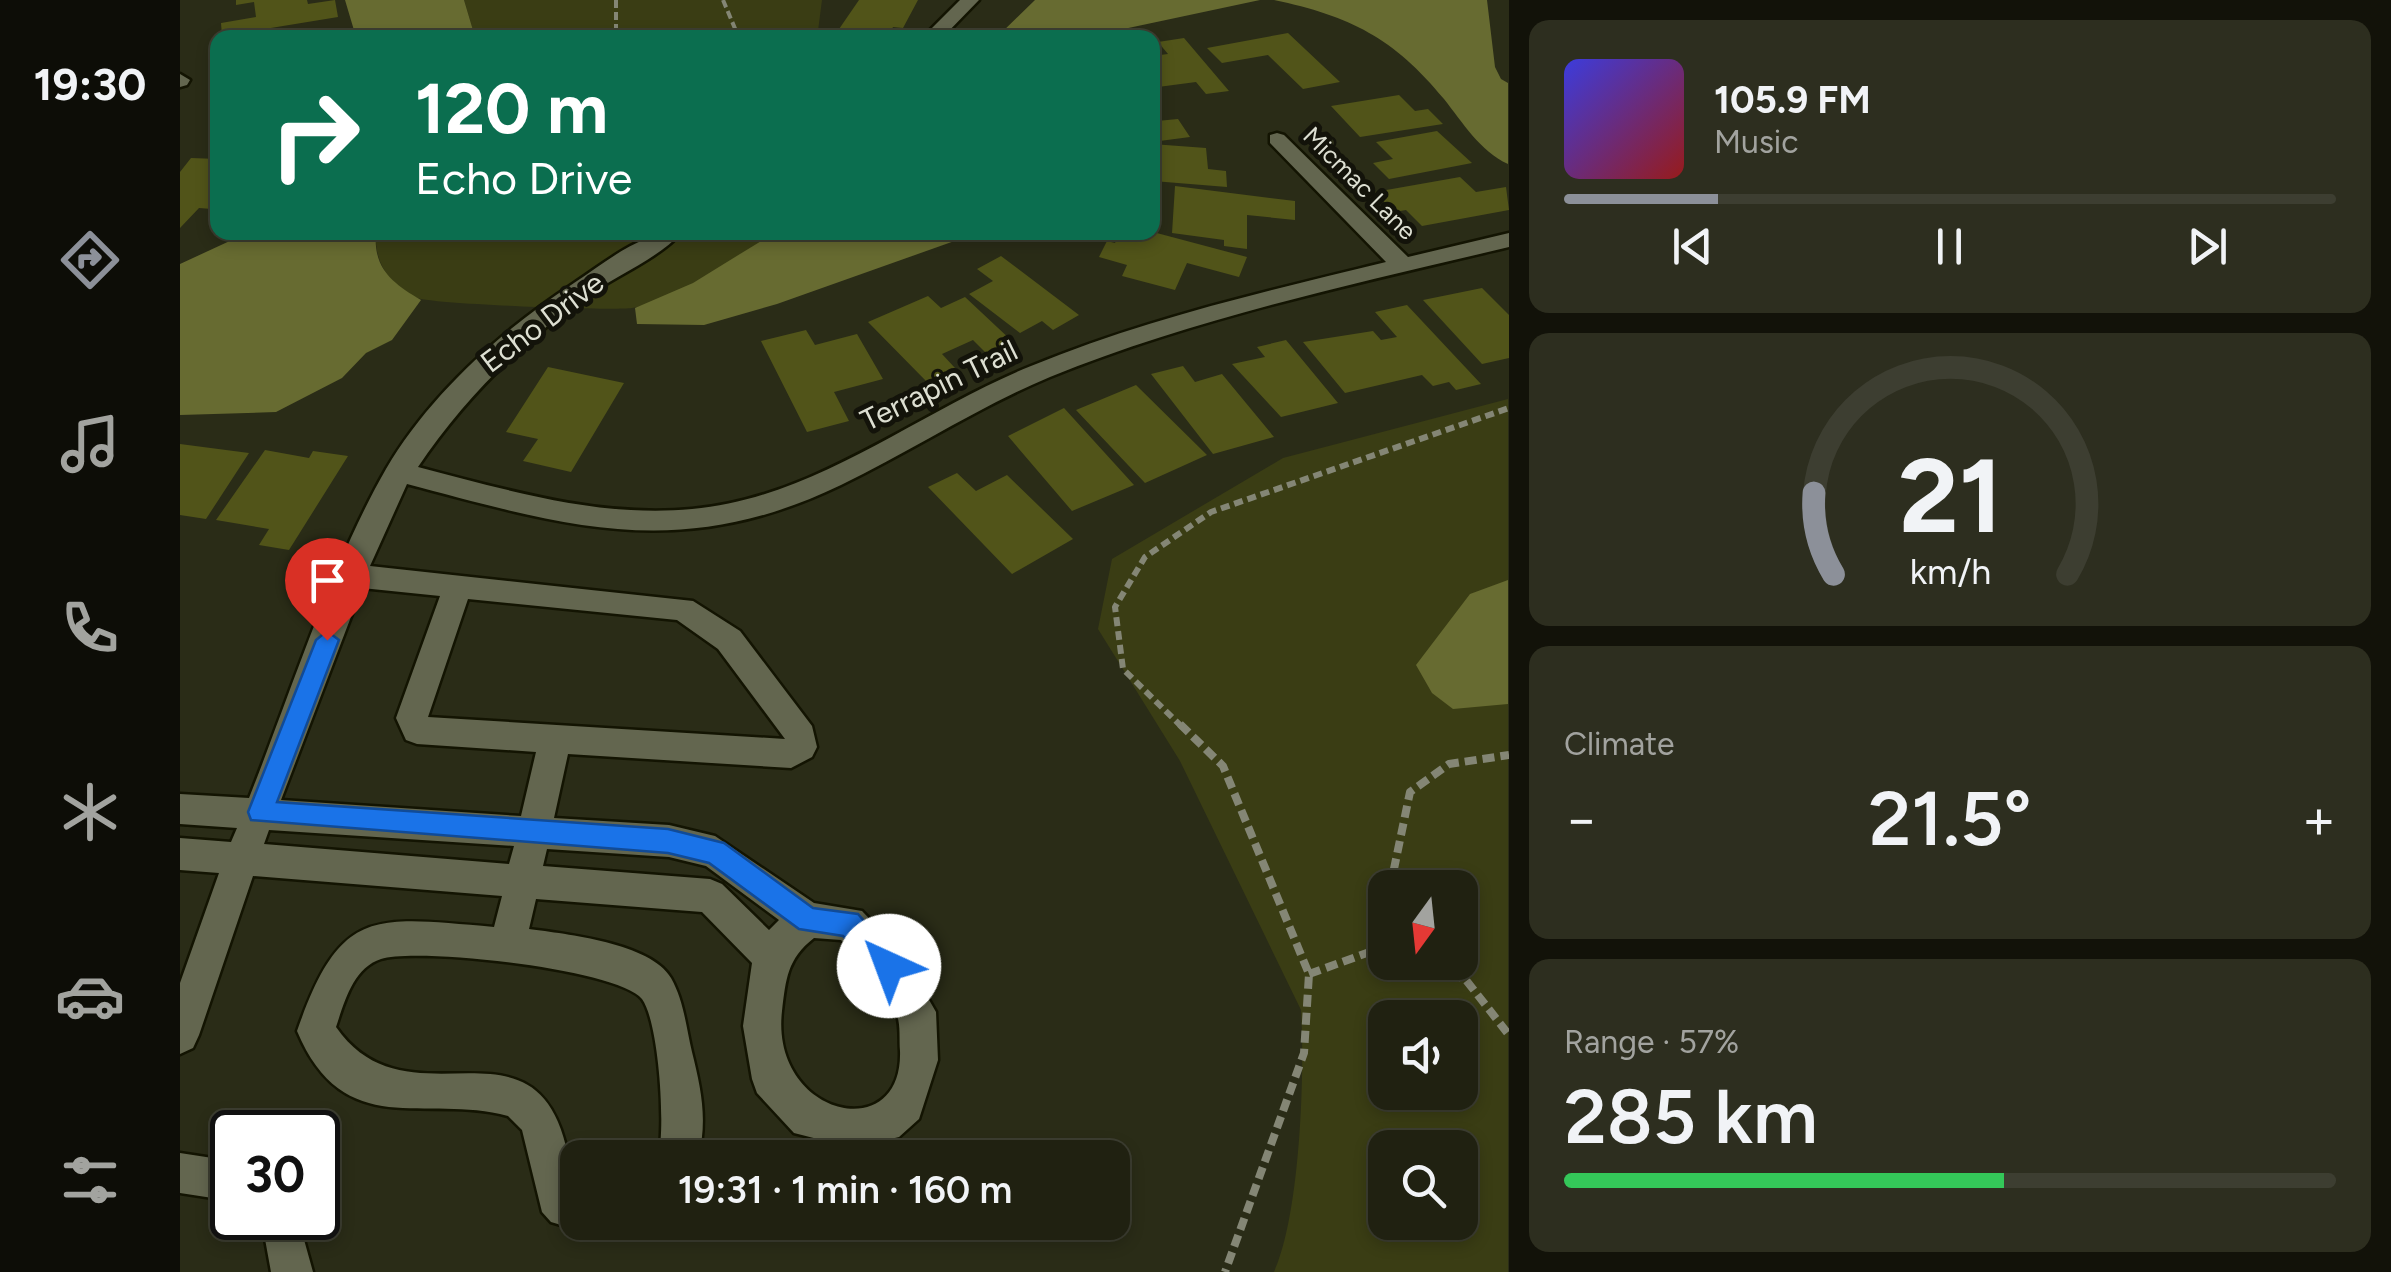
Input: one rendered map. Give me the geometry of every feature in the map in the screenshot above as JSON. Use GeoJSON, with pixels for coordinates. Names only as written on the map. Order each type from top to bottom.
{"type":"FeatureCollection","features":[{"type":"Feature","properties":{"kind":"street"},"geometry":{"type":"LineString","coordinates":[[939,30],[970,0]]}},
{"type":"Feature","properties":{"kind":"street","name":"Micmac Lane"},"geometry":{"type":"LineString","coordinates":[[1277,140],[1404,266]]}},
{"type":"Feature","properties":{"kind":"street","name":"Echo Drive"},"geometry":{"type":"LineString","coordinates":[[180,1034],[242,858],[352,576],[398,472],[464,383],[508,341],[555,304],[658,240]]}},
{"type":"Feature","properties":{"kind":"street","name":"Terrapin Trail"},"geometry":{"type":"LineString","coordinates":[[398,472],[584,518],[630,522],[716,516],[790,495],[958,409],[1118,343],[1508,240]]}},
{"type":"Feature","properties":{"kind":"street"},"geometry":{"type":"LineString","coordinates":[[352,576],[683,609],[729,640],[801,736],[800,747],[792,754],[417,730],[412,726],[457,589]]}},
{"type":"Feature","properties":{"kind":"street"},"geometry":{"type":"LineString","coordinates":[[508,945],[555,739]]}},
{"type":"Feature","properties":{"kind":"street"},"geometry":{"type":"LineString","coordinates":[[180,809],[534,830],[668,841],[715,852],[808,920],[849,923],[889,966],[917,1012],[919,1060],[906,1105],[885,1123],[853,1128],[808,1119],[771,1078],[762,1026],[770,957],[786,936],[808,920]]}},
{"type":"Feature","properties":{"kind":"street"},"geometry":{"type":"LineString","coordinates":[[180,854],[710,896],[770,957]]}},
{"type":"Feature","properties":{"kind":"street"},"geometry":{"type":"LineString","coordinates":[[560,1202],[536,1115],[524,1104],[502,1094],[402,1093],[370,1088],[338,1064],[316,1031],[334,980],[365,945],[384,940],[508,945],[618,962],[640,971],[658,989],[686,1106],[684,1140]]}},
{"type":"Feature","properties":{"kind":"street"},"geometry":{"type":"LineString","coordinates":[[180,1174],[210,1177]]}},
{"type":"Feature","properties":{"kind":"street"},"geometry":{"type":"LineString","coordinates":[[286,1240],[292,1272]]}},
{"type":"Feature","properties":{"kind":"path"},"geometry":{"type":"LineString","coordinates":[[616,0],[616,30]]}},
{"type":"Feature","properties":{"kind":"path"},"geometry":{"type":"LineString","coordinates":[[723,0],[736,30]]}},
{"type":"Feature","properties":{"kind":"path"},"geometry":{"type":"LineString","coordinates":[[1225,1272],[1304,1053],[1308,974],[1223,766],[1123,668],[1116,607],[1144,557],[1211,512],[1508,408]]}},
{"type":"Feature","properties":{"kind":"path"},"geometry":{"type":"LineString","coordinates":[[1394,870],[1410,792],[1449,764],[1508,755]]}},
{"type":"Feature","properties":{"kind":"path"},"geometry":{"type":"LineString","coordinates":[[1308,974],[1368,954]]}},
{"type":"Feature","properties":{"kind":"path"},"geometry":{"type":"LineString","coordinates":[[1466,980],[1508,1035]]}},
{"type":"Feature","properties":{"kind":"shaded area"},"geometry":{"type":"Polygon","coordinates":[[[345,0],[464,0],[473,30],[354,30],[345,0]]]}},
{"type":"Feature","properties":{"kind":"shaded area"},"geometry":{"type":"Polygon","coordinates":[[[464,0],[822,0],[818,30],[473,30],[464,0]]]}},
{"type":"Feature","properties":{"kind":"shaded area"},"geometry":{"type":"Polygon","coordinates":[[[1035,0],[1260,0],[1119,30],[1004,30],[1035,0]]]}},
{"type":"Feature","properties":{"kind":"shaded area"},"geometry":{"type":"Polygon","coordinates":[[[1274,0],[1487,0],[1495,67],[1508,83],[1508,164],[1480,144],[1425,78],[1388,45],[1348,22],[1274,0]]]}},
{"type":"Feature","properties":{"kind":"shaded area"},"geometry":{"type":"Polygon","coordinates":[[[232,240],[376,240],[386,273],[421,300],[392,340],[366,353],[342,378],[276,412],[180,415],[180,264],[232,240]]]}},
{"type":"Feature","properties":{"kind":"shaded area"},"geometry":{"type":"Polygon","coordinates":[[[763,240],[666,297],[617,309],[486,305],[417,298],[398,287],[385,272],[376,243],[763,240]]]}},
{"type":"Feature","properties":{"kind":"shaded area"},"geometry":{"type":"Polygon","coordinates":[[[763,240],[957,240],[777,304],[704,325],[637,324],[635,308],[693,283],[763,240]]]}},
{"type":"Feature","properties":{"kind":"shaded area"},"geometry":{"type":"Polygon","coordinates":[[[1508,399],[1508,1272],[1274,1272],[1283,1247],[1295,1181],[1301,1107],[1301,1010],[1180,761],[1098,629],[1112,559],[1283,458],[1508,399]]]}},
{"type":"Feature","properties":{"kind":"shaded area"},"geometry":{"type":"Polygon","coordinates":[[[1508,580],[1508,704],[1453,709],[1432,693],[1416,665],[1470,594],[1508,580]]]}},
{"type":"Feature","properties":{"kind":"building"},"geometry":{"type":"Polygon","coordinates":[[[236,0],[307,0],[308,4],[335,0],[338,17],[259,30],[222,30],[221,23],[256,17],[254,2],[236,5],[236,0]]]}},
{"type":"Feature","properties":{"kind":"building"},"geometry":{"type":"Polygon","coordinates":[[[859,0],[918,0],[903,28],[838,30],[859,0]]]}},
{"type":"Feature","properties":{"kind":"building"},"geometry":{"type":"Polygon","coordinates":[[[1288,33],[1340,82],[1303,89],[1268,55],[1222,63],[1207,48],[1288,33]]]}},
{"type":"Feature","properties":{"kind":"building"},"geometry":{"type":"Polygon","coordinates":[[[1184,38],[1229,91],[1206,94],[1196,82],[1160,87],[1160,55],[1168,54],[1160,42],[1184,38]]]}},
{"type":"Feature","properties":{"kind":"building"},"geometry":{"type":"Polygon","coordinates":[[[1399,95],[1415,111],[1428,109],[1443,124],[1360,137],[1331,106],[1399,95]]]}},
{"type":"Feature","properties":{"kind":"building"},"geometry":{"type":"Polygon","coordinates":[[[1178,119],[1190,137],[1160,141],[1160,121],[1178,119]]]}},
{"type":"Feature","properties":{"kind":"building"},"geometry":{"type":"Polygon","coordinates":[[[1437,131],[1472,163],[1389,179],[1373,163],[1393,159],[1376,142],[1437,131]]]}},
{"type":"Feature","properties":{"kind":"building"},"geometry":{"type":"Polygon","coordinates":[[[1160,145],[1206,148],[1208,169],[1226,171],[1227,187],[1160,182],[1160,145]]]}},
{"type":"Feature","properties":{"kind":"building"},"geometry":{"type":"Polygon","coordinates":[[[191,158],[210,159],[210,209],[199,208],[180,228],[180,172],[191,158]]]}},
{"type":"Feature","properties":{"kind":"building"},"geometry":{"type":"Polygon","coordinates":[[[1460,177],[1476,192],[1506,187],[1509,210],[1422,226],[1406,210],[1394,212],[1375,192],[1460,177]]]}},
{"type":"Feature","properties":{"kind":"building"},"geometry":{"type":"Polygon","coordinates":[[[1175,186],[1295,201],[1295,220],[1247,215],[1247,249],[1224,246],[1224,240],[1172,233],[1175,186]]]}},
{"type":"Feature","properties":{"kind":"building"},"geometry":{"type":"Polygon","coordinates":[[[1160,234],[1247,257],[1239,277],[1187,263],[1175,290],[1122,276],[1127,265],[1099,257],[1107,241],[1160,240],[1160,234]]]}},
{"type":"Feature","properties":{"kind":"building"},"geometry":{"type":"Polygon","coordinates":[[[1001,256],[1079,315],[1053,330],[1042,321],[1020,333],[969,294],[993,281],[977,269],[1001,256]]]}},
{"type":"Feature","properties":{"kind":"building"},"geometry":{"type":"Polygon","coordinates":[[[1482,288],[1509,315],[1509,358],[1482,364],[1423,300],[1482,288]]]}},
{"type":"Feature","properties":{"kind":"building"},"geometry":{"type":"Polygon","coordinates":[[[928,296],[941,308],[965,297],[1013,342],[987,354],[973,340],[942,354],[955,368],[926,381],[868,322],[928,296]]]}},
{"type":"Feature","properties":{"kind":"building"},"geometry":{"type":"Polygon","coordinates":[[[1407,305],[1481,384],[1456,390],[1449,382],[1433,386],[1422,375],[1345,393],[1303,342],[1373,331],[1381,340],[1397,337],[1375,312],[1407,305]]]}},
{"type":"Feature","properties":{"kind":"building"},"geometry":{"type":"Polygon","coordinates":[[[806,330],[815,345],[857,334],[883,379],[834,392],[849,421],[807,432],[761,341],[806,330]]]}},
{"type":"Feature","properties":{"kind":"building"},"geometry":{"type":"Polygon","coordinates":[[[1286,340],[1338,403],[1281,417],[1232,364],[1265,357],[1257,347],[1286,340]]]}},
{"type":"Feature","properties":{"kind":"building"},"geometry":{"type":"Polygon","coordinates":[[[1183,366],[1195,382],[1222,374],[1274,437],[1213,454],[1151,374],[1183,366]]]}},
{"type":"Feature","properties":{"kind":"building"},"geometry":{"type":"Polygon","coordinates":[[[548,367],[624,383],[571,472],[523,461],[538,439],[506,432],[548,367]]]}},
{"type":"Feature","properties":{"kind":"building"},"geometry":{"type":"Polygon","coordinates":[[[1136,385],[1207,455],[1145,483],[1076,410],[1136,385]]]}},
{"type":"Feature","properties":{"kind":"building"},"geometry":{"type":"Polygon","coordinates":[[[1064,408],[1134,485],[1072,511],[1008,436],[1064,408]]]}},
{"type":"Feature","properties":{"kind":"building"},"geometry":{"type":"Polygon","coordinates":[[[180,444],[249,453],[206,519],[180,515],[180,444]]]}},
{"type":"Feature","properties":{"kind":"building"},"geometry":{"type":"Polygon","coordinates":[[[265,450],[309,458],[313,451],[348,456],[289,550],[259,545],[269,529],[216,520],[265,450]]]}},
{"type":"Feature","properties":{"kind":"building"},"geometry":{"type":"Polygon","coordinates":[[[957,473],[976,491],[1007,475],[1073,539],[1012,574],[928,487],[957,473]]]}},
{"type":"Feature","properties":{"kind":"route"},"geometry":{"type":"LineString","coordinates":[[327,640],[260,812],[668,841],[715,852],[808,920],[849,923],[889,966]]}}]}
